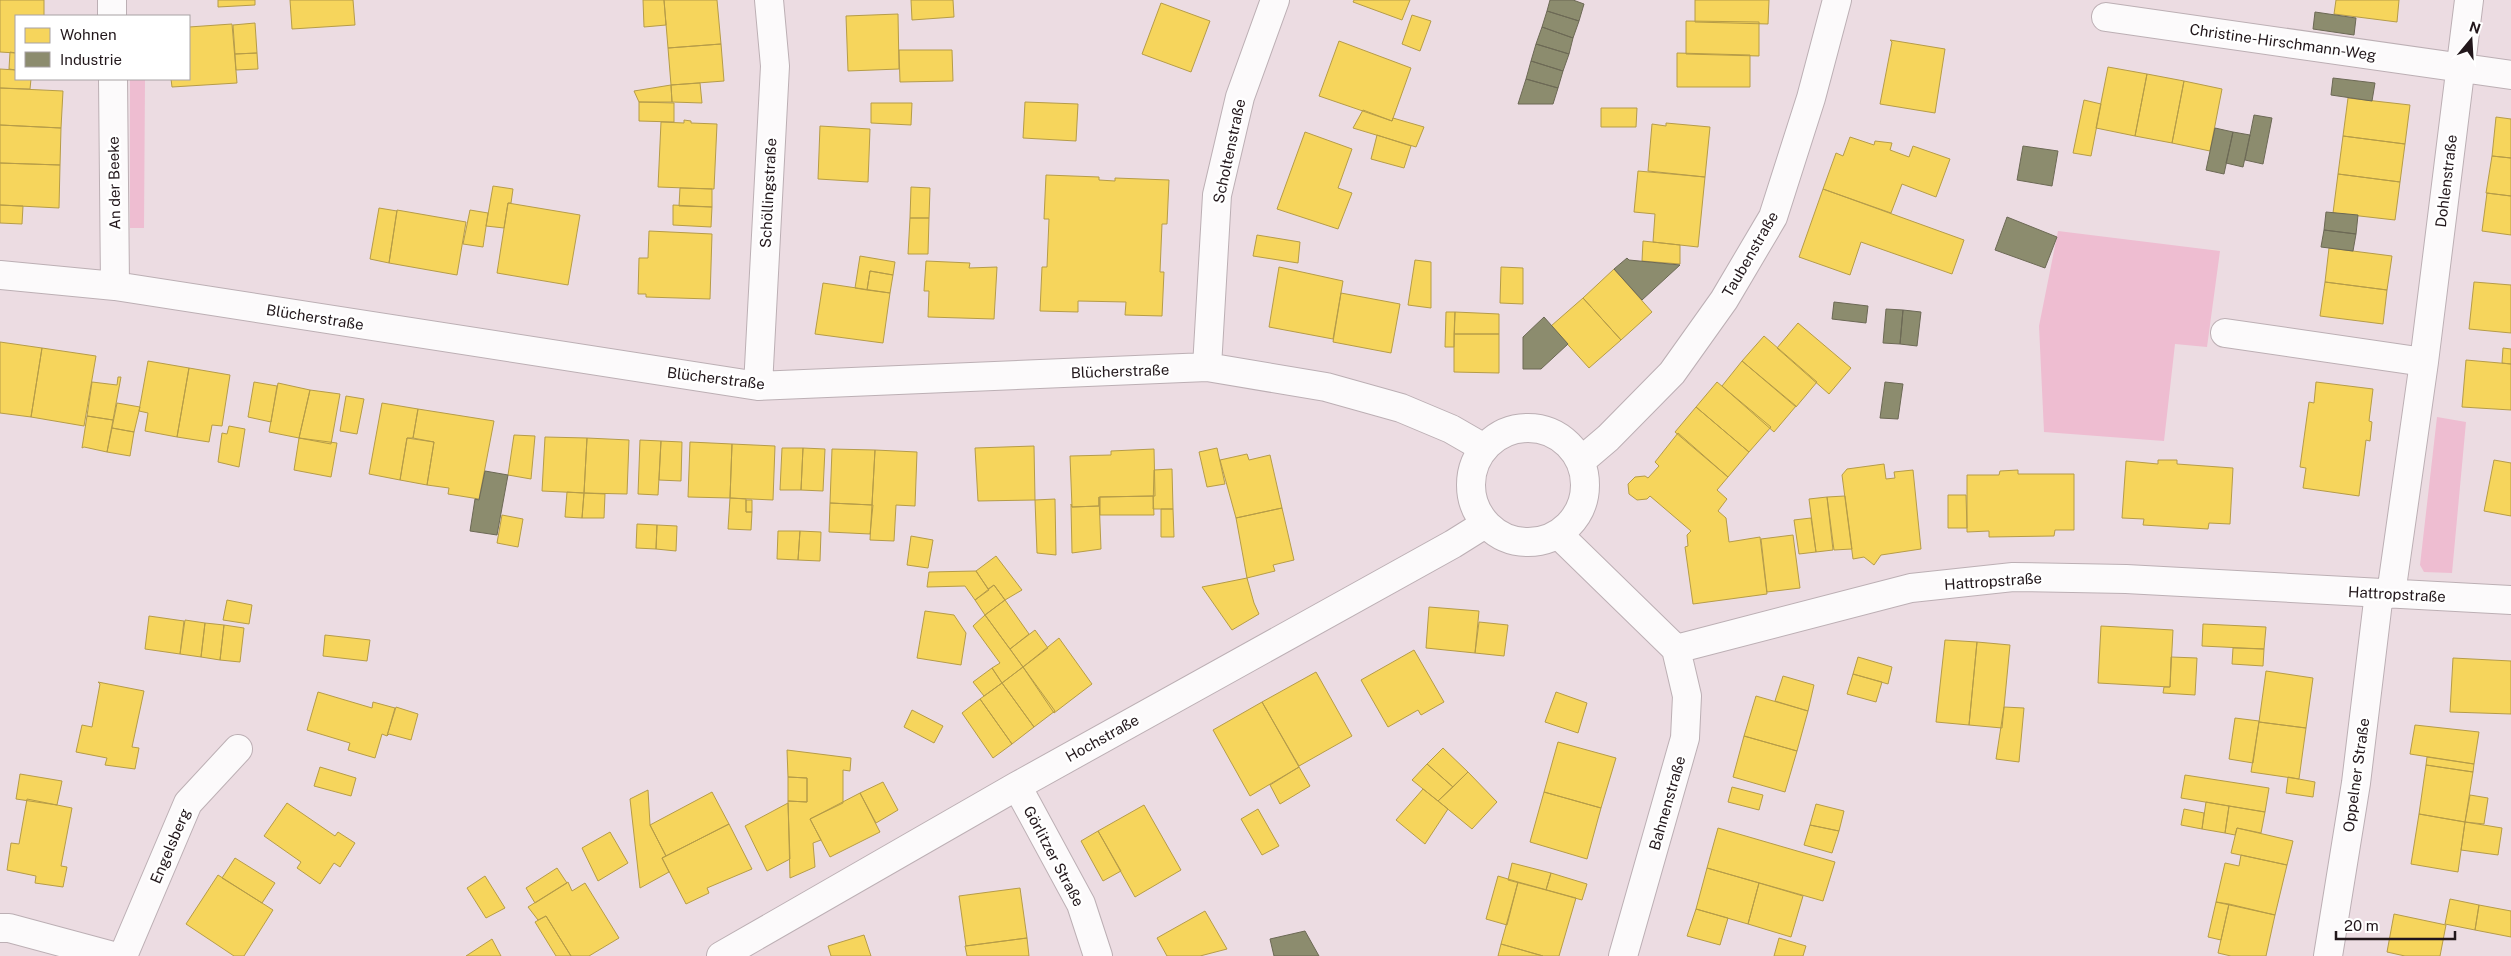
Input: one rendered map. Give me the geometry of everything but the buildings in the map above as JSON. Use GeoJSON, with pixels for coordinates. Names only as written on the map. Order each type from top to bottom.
{"type":"FeatureCollection","features":[{"type":"Feature","properties":{"kind":"street"},"geometry":{"type":"LineString","coordinates":[[112,0],[112,15]]}},
{"type":"Feature","properties":{"kind":"street","name":"Schöllingstraße"},"geometry":{"type":"LineString","coordinates":[[758,386],[775,66],[770,0]]}},
{"type":"Feature","properties":{"kind":"street","name":"Scholtenstraße"},"geometry":{"type":"LineString","coordinates":[[1207,367],[1217,195],[1240,96],[1275,0]]}},
{"type":"Feature","properties":{"kind":"street","name":"Taubenstraße"},"geometry":{"type":"LineString","coordinates":[[1581,461],[1608,438],[1672,373],[1724,300],[1773,218],[1811,98],[1837,0]]}},
{"type":"Feature","properties":{"kind":"street","name":"Dohlenstraße"},"geometry":{"type":"LineString","coordinates":[[2385,594],[2424,362],[2468,0]]}},
{"type":"Feature","properties":{"kind":"street","name":"Christine-Hirschmann-Weg"},"geometry":{"type":"LineString","coordinates":[[2106,17],[2511,75]]}},
{"type":"Feature","properties":{"kind":"street","name":"An der Beeke"},"geometry":{"type":"LineString","coordinates":[[113,80],[115,286]]}},
{"type":"Feature","properties":{"kind":"street","name":"Blücherstraße"},"geometry":{"type":"LineString","coordinates":[[0,275],[115,286],[758,386],[1207,367],[1326,387],[1401,408],[1451,429],[1484,448]]}},
{"type":"Feature","properties":{"kind":"street"},"geometry":{"type":"LineString","coordinates":[[2225,334],[2424,362]]}},
{"type":"Feature","properties":{"kind":"street"},"geometry":{"type":"LineString","coordinates":[[1535,428],[1562,439],[1581,461],[1586,492],[1577,516],[1559,535],[1538,542],[1515,542],[1497,534],[1485,524],[1472,500],[1472,473],[1484,448],[1508,431],[1535,428]]}},
{"type":"Feature","properties":{"kind":"street","name":"Hochstraße"},"geometry":{"type":"LineString","coordinates":[[721,956],[1017,786],[1444,549],[1485,524]]}},
{"type":"Feature","properties":{"kind":"street"},"geometry":{"type":"LineString","coordinates":[[1559,535],[1676,649]]}},
{"type":"Feature","properties":{"kind":"street","name":"Hattropstraße"},"geometry":{"type":"LineString","coordinates":[[1676,649],[1911,588],[2013,577],[2126,579],[2511,600]]}},
{"type":"Feature","properties":{"kind":"street","name":"Oppelner Straße"},"geometry":{"type":"LineString","coordinates":[[2328,956],[2385,594]]}},
{"type":"Feature","properties":{"kind":"street","name":"Bahnenstraße"},"geometry":{"type":"LineString","coordinates":[[1623,956],[1685,738],[1687,696],[1676,649]]}},
{"type":"Feature","properties":{"kind":"street","name":"Engelsberg"},"geometry":{"type":"LineString","coordinates":[[123,956],[188,803],[238,749]]}},
{"type":"Feature","properties":{"kind":"street","name":"Görlitzer Straße"},"geometry":{"type":"LineString","coordinates":[[1017,786],[1081,904],[1098,956]]}},
{"type":"Feature","properties":{"kind":"street"},"geometry":{"type":"LineString","coordinates":[[0,928],[9,928],[112,956]]}},
{"type":"Feature","properties":{"kind":"shaded area"},"geometry":{"type":"Polygon","coordinates":[[[130,80],[145,80],[144,228],[130,228],[130,80]]]}},
{"type":"Feature","properties":{"kind":"shaded area"},"geometry":{"type":"Polygon","coordinates":[[[2058,231],[2220,251],[2207,347],[2175,344],[2164,441],[2044,432],[2039,326],[2058,231]]]}},
{"type":"Feature","properties":{"kind":"shaded area"},"geometry":{"type":"Polygon","coordinates":[[[2437,417],[2466,422],[2452,573],[2424,572],[2420,565],[2437,417]]]}}]}
